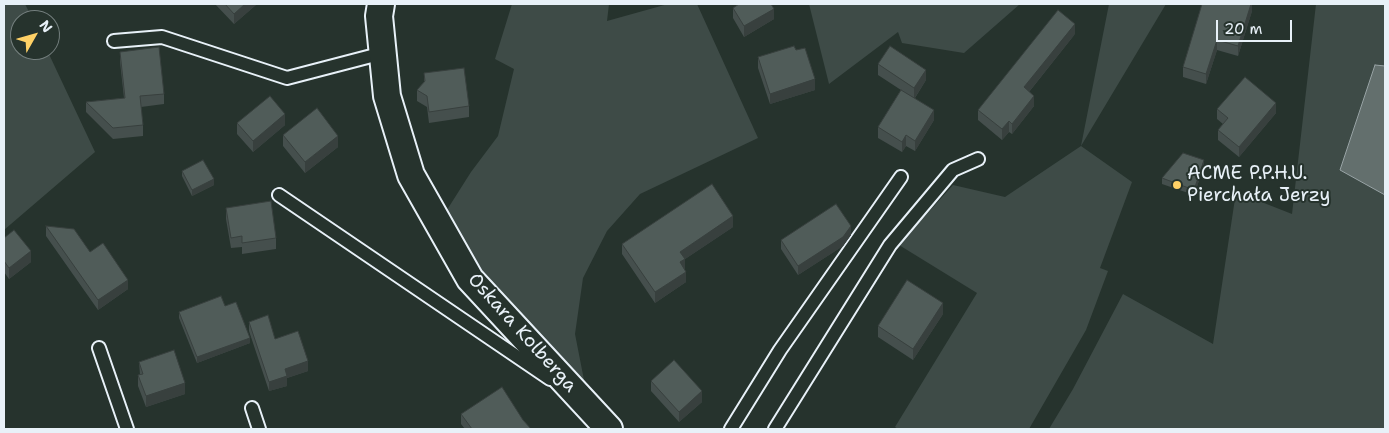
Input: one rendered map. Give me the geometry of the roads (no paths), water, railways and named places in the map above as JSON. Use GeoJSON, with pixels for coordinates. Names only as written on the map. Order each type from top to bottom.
{"type":"FeatureCollection","features":[{"type":"Feature","properties":{"kind":"street","name":"Oskara Kolberga"},"geometry":{"type":"LineString","coordinates":[[381,4],[380,16],[388,96],[411,175],[470,279],[609,429]]}},
{"type":"Feature","properties":{"kind":"lane"},"geometry":{"type":"LineString","coordinates":[[114,41],[162,37],[287,78],[383,53]]}},
{"type":"Feature","properties":{"kind":"lane"},"geometry":{"type":"LineString","coordinates":[[775,429],[890,245],[952,170],[978,159]]}},
{"type":"Feature","properties":{"kind":"lane"},"geometry":{"type":"LineString","coordinates":[[731,429],[780,350],[901,177]]}},
{"type":"Feature","properties":{"kind":"lane"},"geometry":{"type":"LineString","coordinates":[[279,195],[583,401]]}},
{"type":"Feature","properties":{"kind":"lane"},"geometry":{"type":"LineString","coordinates":[[99,348],[127,429]]}},
{"type":"Feature","properties":{"kind":"lane"},"geometry":{"type":"LineString","coordinates":[[252,408],[259,429]]}},
{"type":"Feature","properties":{"kind":"place","name":"ACME P.P.H.U. Pierchała Jerzy"},"geometry":{"type":"Point","coordinates":[1177,185]}}]}
